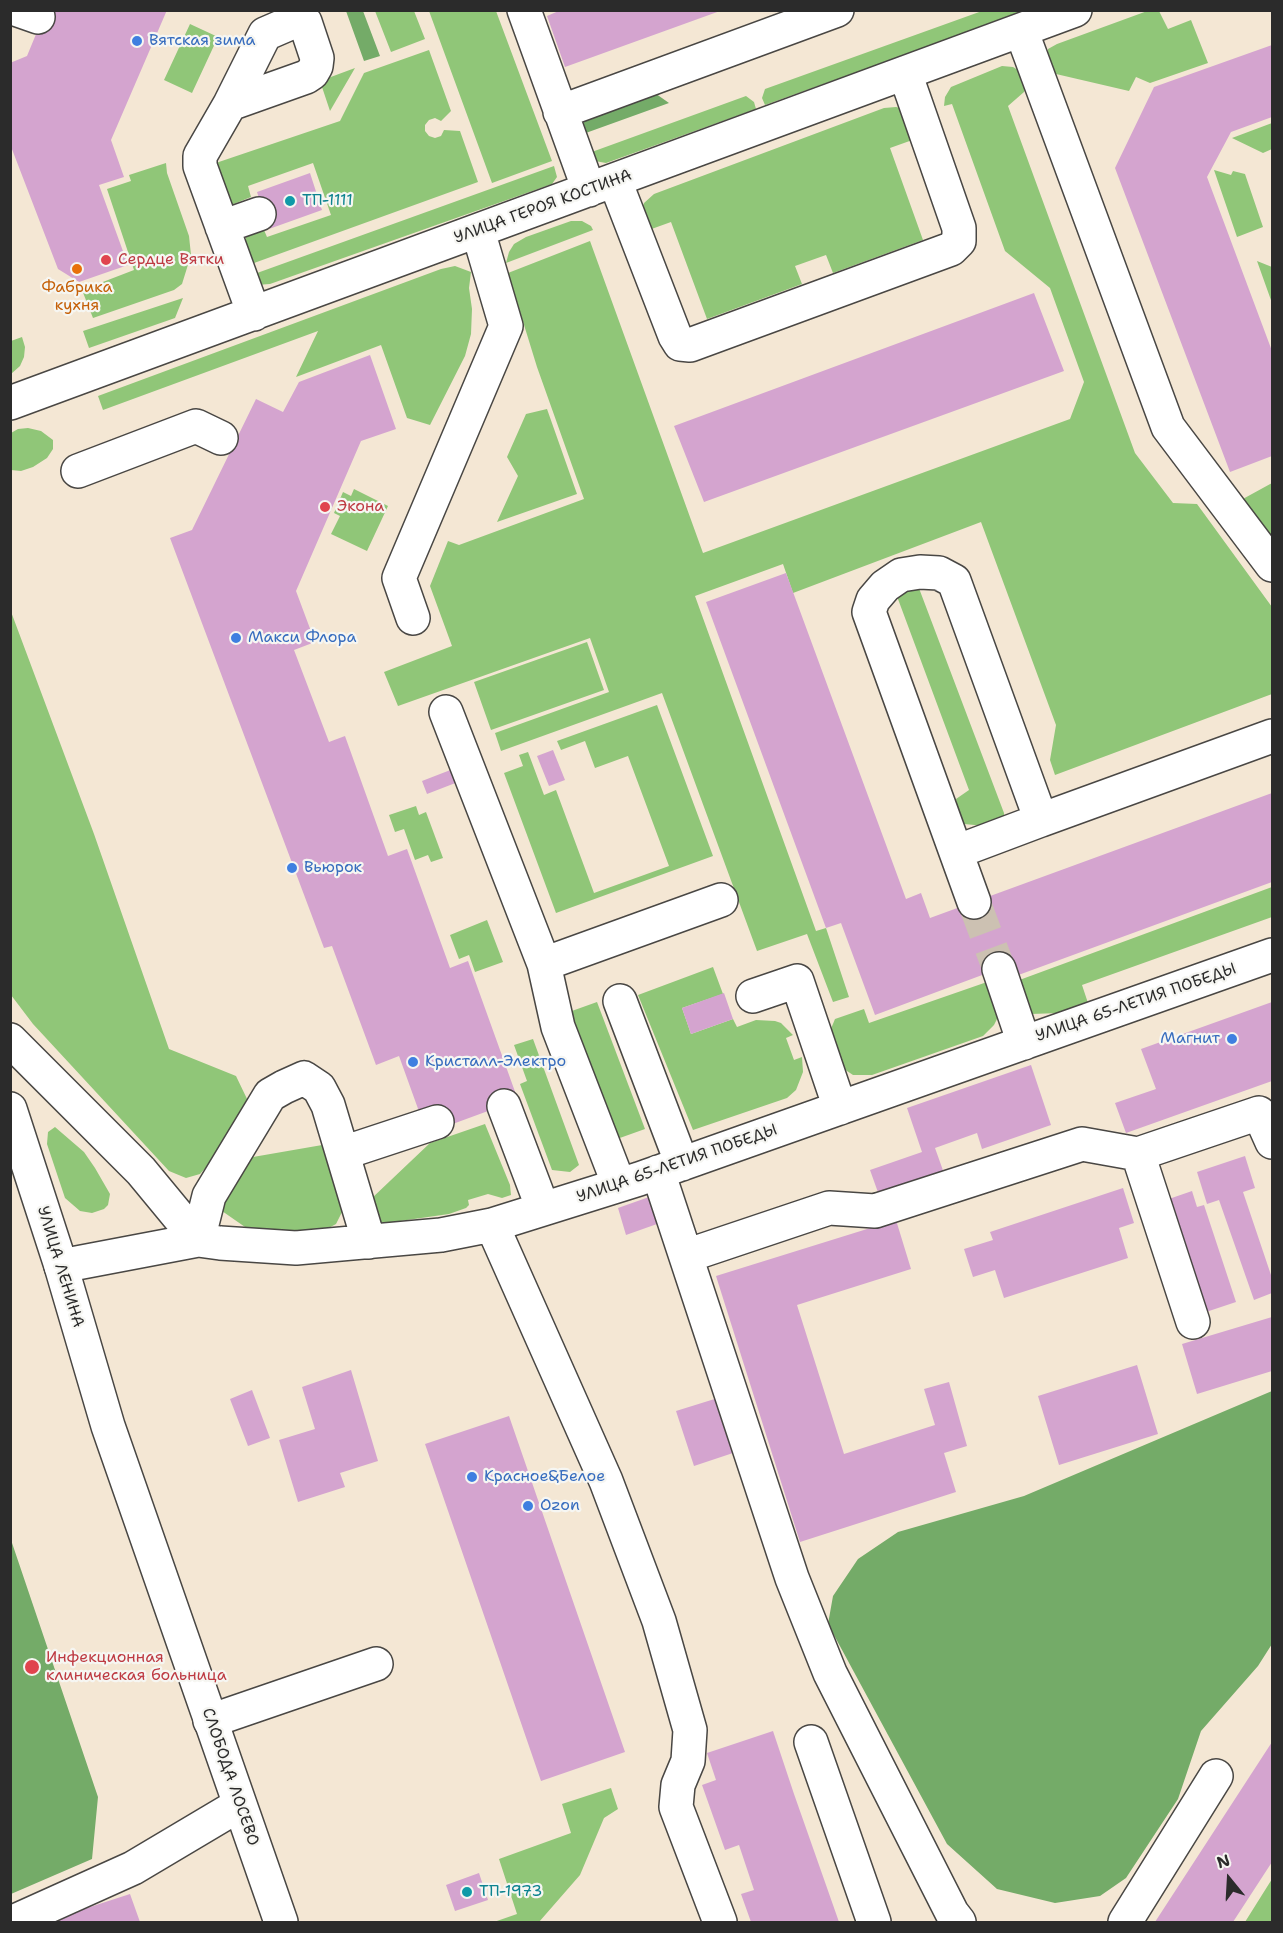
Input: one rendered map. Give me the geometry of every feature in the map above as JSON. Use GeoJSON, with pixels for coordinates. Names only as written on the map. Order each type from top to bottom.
{"type":"FeatureCollection","features":[{"type":"Feature","properties":{"kind":"street"},"geometry":{"type":"LineString","coordinates":[[524,10],[560,112],[602,186],[680,344],[690,345],[951,249],[959,241],[959,228],[905,73]]}},
{"type":"Feature","properties":{"kind":"street"},"geometry":{"type":"LineString","coordinates":[[560,112],[837,10]]}},
{"type":"Feature","properties":{"kind":"street","name":"УЛИЦА ГЕРОЯ КОСТИНА"},"geometry":{"type":"LineString","coordinates":[[10,403],[1075,10]]}},
{"type":"Feature","properties":{"kind":"street"},"geometry":{"type":"LineString","coordinates":[[1021,30],[1168,427],[1272,565]]}},
{"type":"Feature","properties":{"kind":"street"},"geometry":{"type":"LineString","coordinates":[[230,104],[200,156],[200,166],[254,314]]}},
{"type":"Feature","properties":{"kind":"street"},"geometry":{"type":"LineString","coordinates":[[222,227],[258,214]]}},
{"type":"Feature","properties":{"kind":"street"},"geometry":{"type":"LineString","coordinates":[[413,618],[399,579],[506,326],[478,231]]}},
{"type":"Feature","properties":{"kind":"street"},"geometry":{"type":"LineString","coordinates":[[78,471],[195,426],[221,438]]}},
{"type":"Feature","properties":{"kind":"street"},"geometry":{"type":"LineString","coordinates":[[974,902],[869,612],[873,600],[885,586],[901,575],[920,572],[939,573],[954,581],[1041,820]]}},
{"type":"Feature","properties":{"kind":"street"},"geometry":{"type":"LineString","coordinates":[[446,712],[544,964],[558,1027],[619,1185]]}},
{"type":"Feature","properties":{"kind":"street"},"geometry":{"type":"LineString","coordinates":[[956,852],[1272,736]]}},
{"type":"Feature","properties":{"kind":"street"},"geometry":{"type":"LineString","coordinates":[[544,964],[721,900]]}},
{"type":"Feature","properties":{"kind":"street","name":"УЛИЦА 65-ЛЕТИЯ ПОБЕДЫ"},"geometry":{"type":"LineString","coordinates":[[61,1266],[198,1240],[296,1248],[441,1235],[492,1225],[670,1168],[1272,955]]}},
{"type":"Feature","properties":{"kind":"street"},"geometry":{"type":"LineString","coordinates":[[999,969],[1024,1043]]}},
{"type":"Feature","properties":{"kind":"street"},"geometry":{"type":"LineString","coordinates":[[753,996],[797,981],[840,1108]]}},
{"type":"Feature","properties":{"kind":"street"},"geometry":{"type":"LineString","coordinates":[[620,1001],[670,1168],[686,1256],[792,1578],[830,1673],[959,1923]]}},
{"type":"Feature","properties":{"kind":"street"},"geometry":{"type":"LineString","coordinates":[[10,1040],[141,1171],[198,1240]]}},
{"type":"Feature","properties":{"kind":"street"},"geometry":{"type":"LineString","coordinates":[[198,1240],[209,1196],[270,1095],[304,1078],[319,1088],[328,1105],[369,1242]]}},
{"type":"Feature","properties":{"kind":"street"},"geometry":{"type":"LineString","coordinates":[[504,1106],[543,1209]]}},
{"type":"Feature","properties":{"kind":"street","name":"УЛИЦА ЛЕНИНА"},"geometry":{"type":"LineString","coordinates":[[10,1109],[16,1147],[61,1266],[108,1426]]}},
{"type":"Feature","properties":{"kind":"street"},"geometry":{"type":"LineString","coordinates":[[686,1256],[829,1208],[875,1211],[1082,1144],[1138,1154],[1259,1113],[1272,1142]]}},
{"type":"Feature","properties":{"kind":"street"},"geometry":{"type":"LineString","coordinates":[[343,1153],[437,1122]]}},
{"type":"Feature","properties":{"kind":"street"},"geometry":{"type":"LineString","coordinates":[[1138,1154],[1193,1322]]}},
{"type":"Feature","properties":{"kind":"street"},"geometry":{"type":"LineString","coordinates":[[492,1225],[606,1481],[659,1621],[690,1730],[688,1761],[678,1785],[676,1807],[720,1923]]}},
{"type":"Feature","properties":{"kind":"street","name":"СЛОБОДА ЛОСЕВО"},"geometry":{"type":"LineString","coordinates":[[108,1426],[281,1923]]}},
{"type":"Feature","properties":{"kind":"street"},"geometry":{"type":"LineString","coordinates":[[210,1721],[376,1664]]}},
{"type":"Feature","properties":{"kind":"street"},"geometry":{"type":"LineString","coordinates":[[811,1742],[874,1923]]}},
{"type":"Feature","properties":{"kind":"street"},"geometry":{"type":"LineString","coordinates":[[1125,1923],[1216,1776]]}},
{"type":"Feature","properties":{"kind":"street"},"geometry":{"type":"LineString","coordinates":[[13,1923],[134,1868],[239,1805]]}},
{"type":"Feature","properties":{"kind":"green space"},"geometry":{"type":"Polygon","coordinates":[[[1150,10],[1159,11],[1168,29],[1191,20],[1208,63],[1150,83],[1136,77],[1129,91],[1056,74],[1047,65],[1048,49],[1057,44],[1150,10]]]}},
{"type":"Feature","properties":{"kind":"green space"},"geometry":{"type":"Polygon","coordinates":[[[346,11],[363,11],[380,56],[364,61],[346,11]]]}},
{"type":"Feature","properties":{"kind":"green space"},"geometry":{"type":"Polygon","coordinates":[[[375,11],[414,11],[425,39],[391,52],[375,11]]]}},
{"type":"Feature","properties":{"kind":"green space"},"geometry":{"type":"Polygon","coordinates":[[[429,11],[496,11],[552,161],[492,183],[429,11]]]}},
{"type":"Feature","properties":{"kind":"green space"},"geometry":{"type":"Polygon","coordinates":[[[982,11],[1027,11],[765,105],[762,98],[765,89],[982,11]]]}},
{"type":"Feature","properties":{"kind":"green space"},"geometry":{"type":"Polygon","coordinates":[[[190,24],[218,37],[192,93],[164,80],[190,24]]]}},
{"type":"Feature","properties":{"kind":"green space"},"geometry":{"type":"Polygon","coordinates":[[[429,50],[451,111],[441,121],[435,118],[429,120],[425,125],[425,131],[429,136],[435,138],[441,136],[444,130],[460,131],[478,182],[243,267],[246,236],[264,230],[267,237],[331,215],[313,163],[248,186],[251,197],[231,205],[204,167],[340,121],[364,73],[429,50]]]}},
{"type":"Feature","properties":{"kind":"green space"},"geometry":{"type":"Polygon","coordinates":[[[1002,66],[1013,67],[1023,73],[1027,84],[1024,92],[1008,106],[1135,453],[1173,503],[1197,504],[1272,607],[1272,694],[1055,775],[1050,760],[1056,725],[981,522],[793,593],[783,564],[695,596],[816,931],[826,928],[849,997],[833,1002],[807,934],[757,951],[662,693],[501,751],[495,733],[609,692],[590,638],[398,706],[384,672],[452,646],[430,586],[448,541],[459,545],[584,499],[537,367],[508,273],[590,241],[703,553],[1070,419],[1084,382],[1050,288],[1005,251],[952,104],[944,106],[945,97],[951,87],[1002,66]]]}},
{"type":"Feature","properties":{"kind":"green space"},"geometry":{"type":"Polygon","coordinates":[[[355,68],[330,111],[320,81],[355,68]]]}},
{"type":"Feature","properties":{"kind":"green space"},"geometry":{"type":"Polygon","coordinates":[[[652,91],[669,103],[583,134],[582,125],[586,118],[652,91]]]}},
{"type":"Feature","properties":{"kind":"green space"},"geometry":{"type":"Polygon","coordinates":[[[746,96],[754,102],[756,109],[606,163],[595,161],[589,153],[746,96]]]}},
{"type":"Feature","properties":{"kind":"green space"},"geometry":{"type":"Polygon","coordinates":[[[884,108],[905,109],[918,138],[890,148],[923,240],[833,273],[826,255],[795,266],[802,284],[707,319],[671,222],[646,231],[641,212],[644,203],[654,194],[884,108]]]}},
{"type":"Feature","properties":{"kind":"green space"},"geometry":{"type":"Polygon","coordinates":[[[1272,123],[1272,149],[1263,153],[1232,138],[1272,123]]]}},
{"type":"Feature","properties":{"kind":"green space"},"geometry":{"type":"Polygon","coordinates":[[[166,163],[167,173],[189,236],[191,255],[182,284],[174,290],[93,318],[82,290],[134,270],[107,189],[131,181],[129,175],[166,163]]]}},
{"type":"Feature","properties":{"kind":"green space"},"geometry":{"type":"Polygon","coordinates":[[[554,166],[557,177],[552,184],[270,284],[256,285],[246,277],[554,166]]]}},
{"type":"Feature","properties":{"kind":"green space"},"geometry":{"type":"Polygon","coordinates":[[[1214,170],[1231,175],[1233,171],[1245,174],[1263,227],[1237,237],[1214,170]]]}},
{"type":"Feature","properties":{"kind":"green space"},"geometry":{"type":"Polygon","coordinates":[[[571,221],[582,221],[591,226],[593,230],[506,263],[514,244],[526,237],[571,221]]]}},
{"type":"Feature","properties":{"kind":"green space"},"geometry":{"type":"Polygon","coordinates":[[[1257,261],[1272,267],[1272,303],[1257,261]]]}},
{"type":"Feature","properties":{"kind":"green space"},"geometry":{"type":"Polygon","coordinates":[[[455,266],[471,272],[469,288],[472,309],[471,334],[465,356],[430,425],[407,418],[381,345],[296,377],[318,331],[103,410],[98,396],[441,269],[455,266]]]}},
{"type":"Feature","properties":{"kind":"green space"},"geometry":{"type":"Polygon","coordinates":[[[183,298],[175,318],[89,348],[83,331],[183,298]]]}},
{"type":"Feature","properties":{"kind":"green space"},"geometry":{"type":"Polygon","coordinates":[[[22,337],[25,347],[24,357],[20,366],[11,374],[11,341],[22,337]]]}},
{"type":"Feature","properties":{"kind":"green space"},"geometry":{"type":"Polygon","coordinates":[[[547,409],[577,494],[497,522],[518,476],[507,457],[526,414],[547,409]]]}},
{"type":"Feature","properties":{"kind":"green space"},"geometry":{"type":"Polygon","coordinates":[[[28,428],[41,431],[53,440],[53,449],[47,458],[33,467],[21,471],[11,470],[11,433],[18,429],[28,428]]]}},
{"type":"Feature","properties":{"kind":"green space"},"geometry":{"type":"Polygon","coordinates":[[[1272,483],[1272,554],[1241,500],[1272,483]]]}},
{"type":"Feature","properties":{"kind":"green space"},"geometry":{"type":"Polygon","coordinates":[[[354,489],[388,506],[367,551],[331,534],[340,516],[334,513],[343,492],[351,496],[354,489]]]}},
{"type":"Feature","properties":{"kind":"green space"},"geometry":{"type":"Polygon","coordinates":[[[917,583],[1004,813],[1004,816],[985,826],[964,824],[959,816],[956,799],[969,790],[895,591],[917,583]]]}},
{"type":"Feature","properties":{"kind":"green space"},"geometry":{"type":"Polygon","coordinates":[[[10,609],[94,834],[169,1049],[236,1076],[248,1101],[211,1162],[200,1174],[186,1178],[169,1171],[33,1024],[11,995],[10,609]]]}},
{"type":"Feature","properties":{"kind":"green space"},"geometry":{"type":"Polygon","coordinates":[[[587,642],[604,690],[491,730],[474,682],[587,642]]]}},
{"type":"Feature","properties":{"kind":"green space"},"geometry":{"type":"Polygon","coordinates":[[[657,705],[713,856],[556,913],[504,773],[523,766],[519,755],[528,752],[544,795],[556,790],[594,893],[669,866],[628,756],[595,768],[585,741],[561,750],[557,741],[657,705]]]}},
{"type":"Feature","properties":{"kind":"green space"},"geometry":{"type":"Polygon","coordinates":[[[416,806],[419,815],[426,812],[443,858],[431,862],[428,855],[415,860],[404,829],[395,832],[389,815],[416,806]]]}},
{"type":"Feature","properties":{"kind":"green space"},"geometry":{"type":"Polygon","coordinates":[[[1272,887],[1272,917],[1082,985],[1088,1003],[1060,1013],[1031,1014],[1014,982],[1272,887]]]}},
{"type":"Feature","properties":{"kind":"green space"},"geometry":{"type":"Polygon","coordinates":[[[487,920],[503,962],[475,972],[469,955],[459,959],[450,935],[487,920]]]}},
{"type":"Feature","properties":{"kind":"green space"},"geometry":{"type":"Polygon","coordinates":[[[713,967],[723,994],[682,1008],[691,1034],[733,1019],[737,1027],[756,1020],[781,1023],[793,1035],[786,1038],[794,1060],[802,1057],[803,1072],[796,1090],[787,1098],[693,1130],[638,995],[713,967]]]}},
{"type":"Feature","properties":{"kind":"green space"},"geometry":{"type":"Polygon","coordinates":[[[987,982],[998,1017],[994,1025],[983,1036],[872,1075],[853,1075],[841,1067],[828,1036],[835,1019],[864,1009],[869,1023],[987,982]]]}},
{"type":"Feature","properties":{"kind":"green space"},"geometry":{"type":"Polygon","coordinates":[[[597,1002],[645,1129],[617,1139],[569,1012],[597,1002]]]}},
{"type":"Feature","properties":{"kind":"green space"},"geometry":{"type":"Polygon","coordinates":[[[533,1039],[579,1165],[570,1172],[552,1170],[520,1084],[527,1081],[514,1045],[533,1039]]]}},
{"type":"Feature","properties":{"kind":"green space"},"geometry":{"type":"Polygon","coordinates":[[[485,1124],[510,1185],[511,1195],[502,1198],[488,1194],[468,1200],[469,1205],[466,1208],[449,1214],[386,1223],[378,1222],[371,1199],[430,1143],[485,1124]]]}},
{"type":"Feature","properties":{"kind":"green space"},"geometry":{"type":"Polygon","coordinates":[[[55,1127],[84,1152],[95,1168],[110,1194],[108,1205],[104,1209],[92,1213],[80,1211],[65,1198],[47,1144],[48,1132],[55,1127]]]}},
{"type":"Feature","properties":{"kind":"green space"},"geometry":{"type":"Polygon","coordinates":[[[328,1144],[343,1199],[342,1212],[336,1224],[323,1231],[258,1236],[222,1211],[226,1192],[232,1181],[253,1157],[328,1144]]]}},
{"type":"Feature","properties":{"kind":"green space"},"geometry":{"type":"Polygon","coordinates":[[[1272,1391],[1272,1644],[1258,1666],[1201,1731],[1178,1799],[1126,1878],[1100,1896],[1055,1903],[997,1889],[947,1844],[828,1624],[833,1596],[858,1559],[898,1532],[1024,1496],[1272,1391]]]}},
{"type":"Feature","properties":{"kind":"green space","name":"Инфекционная клиническая больница"},"geometry":{"type":"Polygon","coordinates":[[[10,1537],[98,1797],[92,1859],[11,1894],[10,1537]]]}},
{"type":"Feature","properties":{"kind":"green space"},"geometry":{"type":"Polygon","coordinates":[[[611,1788],[618,1809],[604,1818],[580,1875],[539,1922],[494,1922],[517,1914],[499,1859],[571,1833],[562,1804],[611,1788]]]}},
{"type":"Feature","properties":{"kind":"green space"},"geometry":{"type":"Polygon","coordinates":[[[1272,1879],[1272,1922],[1245,1922],[1272,1879]]]}},
{"type":"Feature","properties":{"kind":"building"},"geometry":{"type":"Polygon","coordinates":[[[46,10],[167,10],[111,140],[124,177],[99,185],[128,265],[79,282],[58,269],[10,144],[10,63],[27,56],[46,10]]]}},
{"type":"Feature","properties":{"kind":"building"},"geometry":{"type":"Polygon","coordinates":[[[561,10],[720,11],[565,67],[547,16],[561,10]]]}},
{"type":"Feature","properties":{"kind":"building"},"geometry":{"type":"Polygon","coordinates":[[[1272,45],[1272,117],[1231,132],[1207,177],[1272,351],[1272,456],[1230,472],[1115,168],[1154,87],[1272,45]]]}},
{"type":"Feature","properties":{"kind":"building","name":"ТП-1111"},"geometry":{"type":"Polygon","coordinates":[[[310,173],[322,210],[269,229],[257,192],[310,173]]]}},
{"type":"Feature","properties":{"kind":"building"},"geometry":{"type":"Polygon","coordinates":[[[1034,293],[1064,371],[704,502],[674,426],[1034,293]]]}},
{"type":"Feature","properties":{"kind":"building"},"geometry":{"type":"Polygon","coordinates":[[[370,355],[396,429],[361,441],[296,591],[315,642],[294,650],[329,742],[345,736],[388,856],[407,849],[450,968],[468,961],[518,1100],[439,1129],[421,1117],[399,1056],[376,1065],[332,946],[324,948],[170,538],[192,530],[256,399],[283,412],[299,382],[370,355]]]}},
{"type":"Feature","properties":{"kind":"building"},"geometry":{"type":"Polygon","coordinates":[[[786,573],[906,899],[921,893],[930,918],[1272,793],[1272,882],[1013,977],[1009,965],[875,1015],[841,923],[826,928],[706,602],[786,573]]]}},
{"type":"Feature","properties":{"kind":"building"},"geometry":{"type":"Polygon","coordinates":[[[553,750],[565,780],[549,786],[537,756],[553,750]]]}},
{"type":"Feature","properties":{"kind":"building"},"geometry":{"type":"Polygon","coordinates":[[[453,769],[458,782],[427,794],[422,781],[453,769]]]}},
{"type":"Feature","properties":{"kind":"building"},"geometry":{"type":"Polygon","coordinates":[[[724,993],[733,1019],[691,1034],[682,1008],[724,993]]]}},
{"type":"Feature","properties":{"kind":"building"},"geometry":{"type":"Polygon","coordinates":[[[1272,1002],[1272,1081],[1126,1133],[1115,1103],[1156,1089],[1141,1049],[1272,1002]]]}},
{"type":"Feature","properties":{"kind":"building"},"geometry":{"type":"Polygon","coordinates":[[[1031,1065],[1051,1125],[982,1149],[977,1133],[935,1148],[945,1176],[880,1198],[870,1170],[922,1152],[907,1108],[1031,1065]]]}},
{"type":"Feature","properties":{"kind":"building"},"geometry":{"type":"Polygon","coordinates":[[[1245,1156],[1255,1188],[1243,1192],[1272,1278],[1272,1293],[1254,1300],[1219,1200],[1207,1204],[1197,1172],[1245,1156]]]}},
{"type":"Feature","properties":{"kind":"building"},"geometry":{"type":"Polygon","coordinates":[[[1123,1188],[1134,1223],[1119,1228],[1128,1258],[1004,1298],[995,1270],[973,1277],[964,1249],[993,1240],[990,1232],[1123,1188]]]}},
{"type":"Feature","properties":{"kind":"building"},"geometry":{"type":"Polygon","coordinates":[[[1192,1191],[1197,1207],[1204,1205],[1236,1302],[1203,1313],[1166,1200],[1192,1191]]]}},
{"type":"Feature","properties":{"kind":"building"},"geometry":{"type":"Polygon","coordinates":[[[649,1197],[657,1224],[626,1235],[618,1208],[649,1197]]]}},
{"type":"Feature","properties":{"kind":"building"},"geometry":{"type":"Polygon","coordinates":[[[896,1220],[911,1269],[797,1305],[844,1454],[935,1425],[924,1389],[949,1382],[967,1446],[944,1453],[956,1492],[800,1542],[716,1276],[896,1220]]]}},
{"type":"Feature","properties":{"kind":"building"},"geometry":{"type":"Polygon","coordinates":[[[1272,1317],[1272,1371],[1197,1394],[1182,1344],[1272,1317]]]}},
{"type":"Feature","properties":{"kind":"building"},"geometry":{"type":"Polygon","coordinates":[[[1137,1365],[1158,1434],[1059,1465],[1038,1396],[1137,1365]]]}},
{"type":"Feature","properties":{"kind":"building"},"geometry":{"type":"Polygon","coordinates":[[[351,1370],[378,1461],[340,1473],[345,1487],[298,1502],[279,1440],[315,1429],[302,1387],[351,1370]]]}},
{"type":"Feature","properties":{"kind":"building"},"geometry":{"type":"Polygon","coordinates":[[[252,1390],[270,1438],[248,1446],[230,1399],[252,1390]]]}},
{"type":"Feature","properties":{"kind":"building"},"geometry":{"type":"Polygon","coordinates":[[[721,1397],[739,1451],[694,1466],[676,1411],[721,1397]]]}},
{"type":"Feature","properties":{"kind":"building"},"geometry":{"type":"Polygon","coordinates":[[[509,1416],[625,1752],[541,1781],[425,1444],[509,1416]]]}},
{"type":"Feature","properties":{"kind":"building"},"geometry":{"type":"Polygon","coordinates":[[[773,1731],[839,1922],[751,1922],[741,1894],[754,1890],[739,1845],[725,1850],[702,1785],[716,1780],[707,1753],[773,1731]]]}},
{"type":"Feature","properties":{"kind":"building"},"geometry":{"type":"Polygon","coordinates":[[[1272,1742],[1272,1862],[1233,1922],[1155,1922],[1272,1742]]]}},
{"type":"Feature","properties":{"kind":"building","name":"ТП-1973"},"geometry":{"type":"Polygon","coordinates":[[[479,1873],[488,1900],[455,1911],[446,1885],[479,1873]]]}},
{"type":"Feature","properties":{"kind":"building"},"geometry":{"type":"Polygon","coordinates":[[[130,1894],[140,1922],[44,1922],[130,1894]]]}},
{"type":"Feature","properties":{"kind":"tunnel"},"geometry":{"type":"LineString","coordinates":[[974,902],[999,969]]}},
{"type":"Feature","properties":{"kind":"place","name":"Вятская зима"},"geometry":{"type":"Point","coordinates":[137,41]}},
{"type":"Feature","properties":{"kind":"place","name":"ТП-1111"},"geometry":{"type":"Point","coordinates":[290,201]}},
{"type":"Feature","properties":{"kind":"place","name":"Сердце Вятки"},"geometry":{"type":"Point","coordinates":[106,260]}},
{"type":"Feature","properties":{"kind":"place","name":"Фабрика кухня"},"geometry":{"type":"Point","coordinates":[77,269]}},
{"type":"Feature","properties":{"kind":"place","name":"Экона"},"geometry":{"type":"Point","coordinates":[325,507]}},
{"type":"Feature","properties":{"kind":"place","name":"Макси Флора"},"geometry":{"type":"Point","coordinates":[236,638]}},
{"type":"Feature","properties":{"kind":"place","name":"Вьюрок"},"geometry":{"type":"Point","coordinates":[292,868]}},
{"type":"Feature","properties":{"kind":"place","name":"Магнит"},"geometry":{"type":"Point","coordinates":[1232,1039]}},
{"type":"Feature","properties":{"kind":"place","name":"Кристалл-Электро"},"geometry":{"type":"Point","coordinates":[413,1062]}},
{"type":"Feature","properties":{"kind":"place","name":"Красное&Белое"},"geometry":{"type":"Point","coordinates":[472,1477]}},
{"type":"Feature","properties":{"kind":"place","name":"Ozon"},"geometry":{"type":"Point","coordinates":[528,1506]}},
{"type":"Feature","properties":{"kind":"place","name":"Инфекционная клиническая больница"},"geometry":{"type":"Point","coordinates":[32,1667]}},
{"type":"Feature","properties":{"kind":"place","name":"ТП-1973"},"geometry":{"type":"Point","coordinates":[467,1892]}}]}
